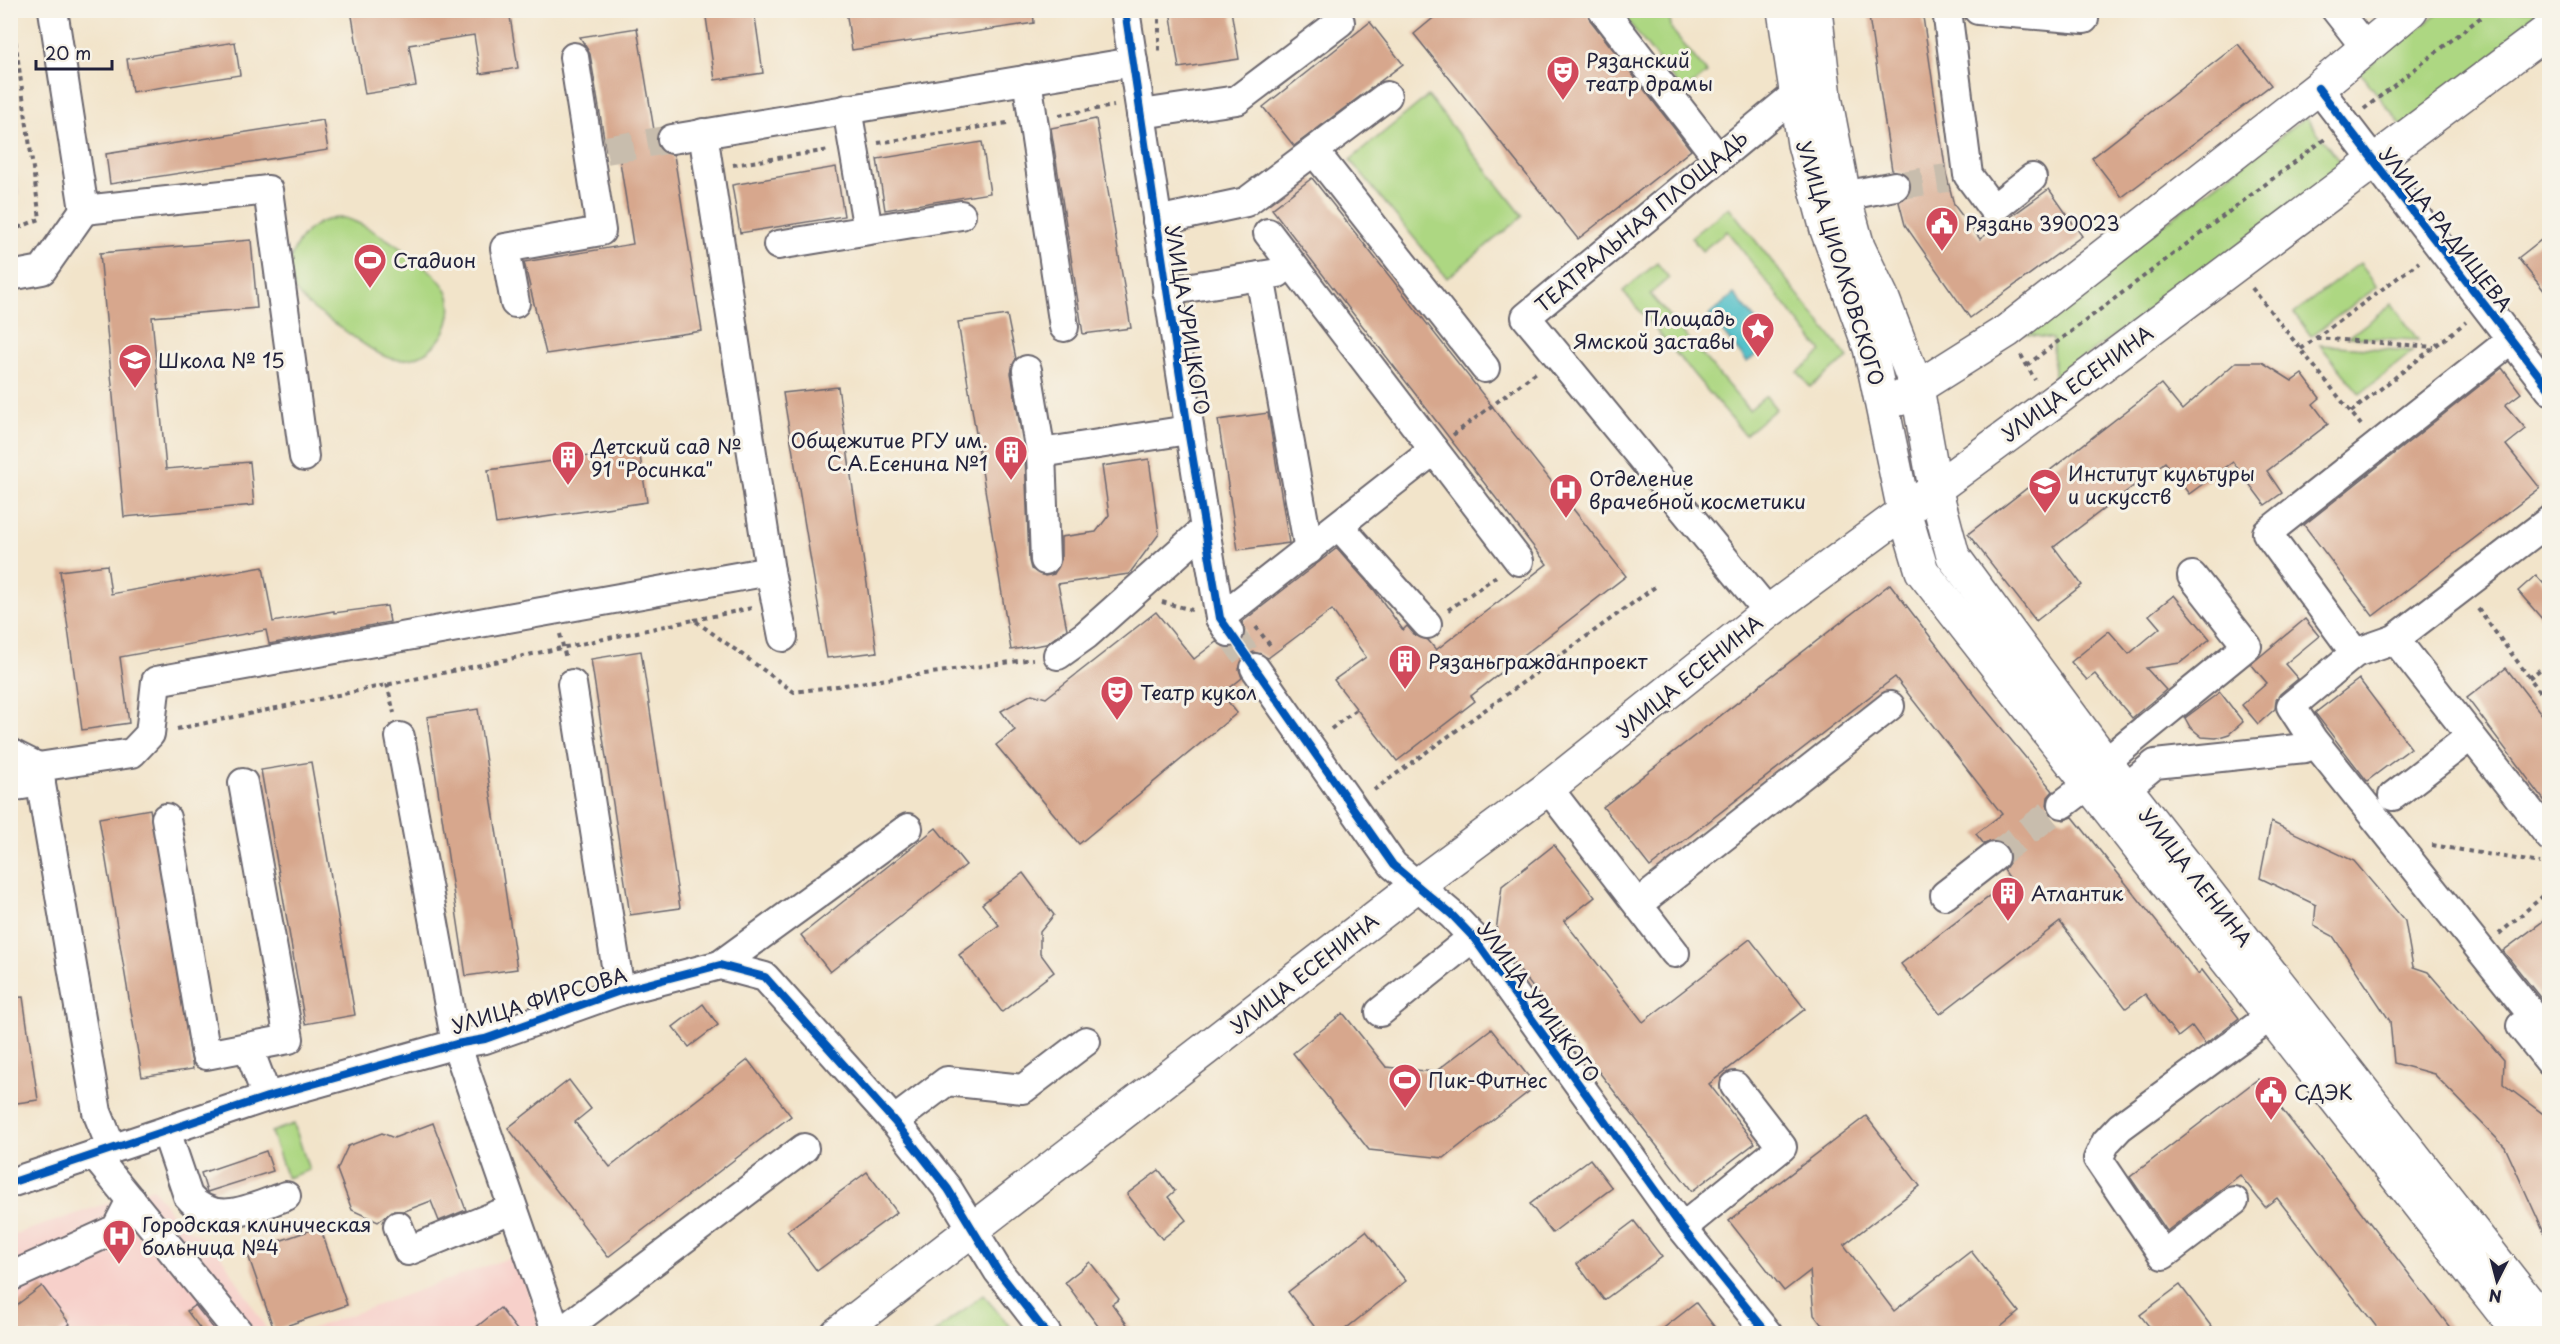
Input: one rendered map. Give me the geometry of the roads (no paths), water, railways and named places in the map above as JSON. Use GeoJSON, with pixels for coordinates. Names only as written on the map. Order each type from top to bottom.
{"type":"FeatureCollection","features":[{"type":"Feature","properties":{"kind":"main road","name":"УЛИЦА ЦИОЛКОВСКОГО"},"geometry":{"type":"LineString","coordinates":[[1784,10],[1804,144],[1824,219],[1870,348],[1904,511]]}},
{"type":"Feature","properties":{"kind":"main road","name":"УЛИЦА ЦИОЛКОВСКОГО"},"geometry":{"type":"LineString","coordinates":[[1815,10],[1825,97],[1844,196],[1858,247],[1882,297],[1917,388],[1883,409]]}},
{"type":"Feature","properties":{"kind":"main road"},"geometry":{"type":"LineString","coordinates":[[1917,388],[2007,331],[2318,88],[2411,10]]}},
{"type":"Feature","properties":{"kind":"main road","name":"УЛИЦА ЕСЕНИНА"},"geometry":{"type":"LineString","coordinates":[[837,1334],[1416,886],[1548,788],[1760,603],[1904,511],[2374,163],[2550,29]]}},
{"type":"Feature","properties":{"kind":"main road","name":"УЛИЦА ЛЕНИНА"},"geometry":{"type":"LineString","coordinates":[[1917,388],[1935,488],[1953,556],[2085,784]]}},
{"type":"Feature","properties":{"kind":"main road","name":"УЛИЦА ЛЕНИНА"},"geometry":{"type":"LineString","coordinates":[[1904,511],[1922,571],[2085,784],[2272,1015],[2520,1334]]}},
{"type":"Feature","properties":{"kind":"main road","name":"УЛИЦА ЛЕНИНА"},"geometry":{"type":"LineString","coordinates":[[2085,784],[2126,788],[2550,1330]]}},
{"type":"Feature","properties":{"kind":"street"},"geometry":{"type":"LineString","coordinates":[[10,276],[42,270],[84,210],[53,10]]}},
{"type":"Feature","properties":{"kind":"street","name":"УЛИЦА УРИЦКОГО"},"geometry":{"type":"LineString","coordinates":[[1125,10],[1188,430],[1205,530],[1225,625],[1309,550]]}},
{"type":"Feature","properties":{"kind":"street"},"geometry":{"type":"LineString","coordinates":[[1603,10],[1717,157]]}},
{"type":"Feature","properties":{"kind":"street"},"geometry":{"type":"LineString","coordinates":[[1947,10],[1958,177],[1993,209],[2032,178]]}},
{"type":"Feature","properties":{"kind":"street"},"geometry":{"type":"LineString","coordinates":[[1978,10],[2087,13]]}},
{"type":"Feature","properties":{"kind":"street"},"geometry":{"type":"LineString","coordinates":[[2336,10],[2365,47]]}},
{"type":"Feature","properties":{"kind":"street"},"geometry":{"type":"LineString","coordinates":[[1140,109],[1237,100],[1340,22]]}},
{"type":"Feature","properties":{"kind":"street"},"geometry":{"type":"LineString","coordinates":[[515,303],[505,248],[601,231],[598,152],[574,57]]}},
{"type":"Feature","properties":{"kind":"street"},"geometry":{"type":"LineString","coordinates":[[672,139],[1133,62]]}},
{"type":"Feature","properties":{"kind":"street"},"geometry":{"type":"LineString","coordinates":[[1027,80],[1064,327]]}},
{"type":"Feature","properties":{"kind":"street","name":"УЛИЦА РАДИЩЕВА"},"geometry":{"type":"LineString","coordinates":[[2318,88],[2550,390]]}},
{"type":"Feature","properties":{"kind":"street","name":"ТЕАТРАЛЬНАЯ ПЛОЩАДЬ"},"geometry":{"type":"LineString","coordinates":[[1760,603],[1526,317],[1754,126],[1796,94]]}},
{"type":"Feature","properties":{"kind":"street"},"geometry":{"type":"LineString","coordinates":[[1156,221],[1246,202],[1387,96]]}},
{"type":"Feature","properties":{"kind":"street"},"geometry":{"type":"LineString","coordinates":[[847,109],[868,230]]}},
{"type":"Feature","properties":{"kind":"street"},"geometry":{"type":"LineString","coordinates":[[703,133],[770,571],[783,637]]}},
{"type":"Feature","properties":{"kind":"street"},"geometry":{"type":"LineString","coordinates":[[1314,151],[1485,368]]}},
{"type":"Feature","properties":{"kind":"street"},"geometry":{"type":"LineString","coordinates":[[1844,196],[1895,186]]}},
{"type":"Feature","properties":{"kind":"street"},"geometry":{"type":"LineString","coordinates":[[84,210],[268,190],[304,457]]}},
{"type":"Feature","properties":{"kind":"street"},"geometry":{"type":"LineString","coordinates":[[778,245],[961,215]]}},
{"type":"Feature","properties":{"kind":"street"},"geometry":{"type":"LineString","coordinates":[[1268,233],[1519,561]]}},
{"type":"Feature","properties":{"kind":"street"},"geometry":{"type":"LineString","coordinates":[[1167,291],[1297,270]]}},
{"type":"Feature","properties":{"kind":"street"},"geometry":{"type":"LineString","coordinates":[[1260,276],[1309,550],[1434,450]]}},
{"type":"Feature","properties":{"kind":"street"},"geometry":{"type":"LineString","coordinates":[[2355,653],[2267,533],[2511,340]]}},
{"type":"Feature","properties":{"kind":"street"},"geometry":{"type":"LineString","coordinates":[[1027,370],[1041,453],[1045,560]]}},
{"type":"Feature","properties":{"kind":"street"},"geometry":{"type":"LineString","coordinates":[[1041,453],[1188,430]]}},
{"type":"Feature","properties":{"kind":"street"},"geometry":{"type":"LineString","coordinates":[[2550,520],[2396,639],[2355,653],[2291,706],[2309,744],[2391,838],[2550,1037]]}},
{"type":"Feature","properties":{"kind":"street"},"geometry":{"type":"LineString","coordinates":[[1339,526],[1427,624]]}},
{"type":"Feature","properties":{"kind":"street"},"geometry":{"type":"LineString","coordinates":[[1058,655],[1086,635],[1205,530]]}},
{"type":"Feature","properties":{"kind":"street"},"geometry":{"type":"LineString","coordinates":[[10,788],[39,775],[132,753],[150,734],[156,681],[770,571]]}},
{"type":"Feature","properties":{"kind":"street"},"geometry":{"type":"LineString","coordinates":[[2085,784],[2247,646],[2192,576]]}},
{"type":"Feature","properties":{"kind":"street"},"geometry":{"type":"LineString","coordinates":[[2396,639],[2550,837]]}},
{"type":"Feature","properties":{"kind":"street","name":"УЛИЦА УРИЦКОГО"},"geometry":{"type":"LineString","coordinates":[[1255,668],[1393,865],[1473,936],[1682,1228],[1767,1334]]}},
{"type":"Feature","properties":{"kind":"street"},"geometry":{"type":"LineString","coordinates":[[572,684],[620,991]]}},
{"type":"Feature","properties":{"kind":"street"},"geometry":{"type":"LineString","coordinates":[[1638,904],[1890,706]]}},
{"type":"Feature","properties":{"kind":"street"},"geometry":{"type":"LineString","coordinates":[[2393,796],[2471,735]]}},
{"type":"Feature","properties":{"kind":"street"},"geometry":{"type":"LineString","coordinates":[[400,737],[456,1044],[557,1334],[804,1148]]}},
{"type":"Feature","properties":{"kind":"street"},"geometry":{"type":"LineString","coordinates":[[2126,788],[2155,764],[2309,744]]}},
{"type":"Feature","properties":{"kind":"street"},"geometry":{"type":"LineString","coordinates":[[2309,744],[2304,758],[2550,1062]]}},
{"type":"Feature","properties":{"kind":"street"},"geometry":{"type":"LineString","coordinates":[[10,753],[39,775],[103,1152],[131,1200],[240,1334]]}},
{"type":"Feature","properties":{"kind":"street"},"geometry":{"type":"LineString","coordinates":[[166,818],[206,1055],[289,1040],[243,783]]}},
{"type":"Feature","properties":{"kind":"street"},"geometry":{"type":"LineString","coordinates":[[1548,788],[1675,953]]}},
{"type":"Feature","properties":{"kind":"street"},"geometry":{"type":"LineString","coordinates":[[720,965],[908,828]]}},
{"type":"Feature","properties":{"kind":"street"},"geometry":{"type":"LineString","coordinates":[[1945,895],[1994,857]]}},
{"type":"Feature","properties":{"kind":"street"},"geometry":{"type":"LineString","coordinates":[[1380,1012],[1473,936]]}},
{"type":"Feature","properties":{"kind":"street","name":"УЛИЦА ФИРСОВА"},"geometry":{"type":"LineString","coordinates":[[10,1183],[267,1097],[456,1044],[485,1039],[620,991],[720,965],[765,977],[894,1121],[948,1189],[998,1270],[1047,1334]]}},
{"type":"Feature","properties":{"kind":"street"},"geometry":{"type":"LineString","coordinates":[[2234,1201],[2163,1255],[2098,1159],[2106,1142],[2120,1127],[2272,1015]]}},
{"type":"Feature","properties":{"kind":"street"},"geometry":{"type":"LineString","coordinates":[[894,1121],[947,1081],[1023,1089],[1086,1041]]}},
{"type":"Feature","properties":{"kind":"street"},"geometry":{"type":"LineString","coordinates":[[248,1047],[267,1097]]}},
{"type":"Feature","properties":{"kind":"street"},"geometry":{"type":"LineString","coordinates":[[1682,1228],[1782,1147],[1735,1086]]}},
{"type":"Feature","properties":{"kind":"street"},"geometry":{"type":"LineString","coordinates":[[166,1131],[195,1186],[188,1197],[195,1204],[222,1215],[232,1214],[286,1196]]}},
{"type":"Feature","properties":{"kind":"street"},"geometry":{"type":"LineString","coordinates":[[10,1277],[116,1230],[131,1200]]}},
{"type":"Feature","properties":{"kind":"street"},"geometry":{"type":"LineString","coordinates":[[398,1226],[408,1251],[512,1209]]}},
{"type":"Feature","properties":{"kind":"water"},"geometry":{"type":"Polygon","coordinates":[[[1734,294],[1773,341],[1747,362],[1709,315],[1734,294]]]}},
{"type":"Feature","properties":{"kind":"tunnel"},"geometry":{"type":"LineString","coordinates":[[606,150],[672,139]]}},
{"type":"Feature","properties":{"kind":"tunnel"},"geometry":{"type":"LineString","coordinates":[[1895,186],[1947,178]]}},
{"type":"Feature","properties":{"kind":"tunnel"},"geometry":{"type":"LineString","coordinates":[[1229,632],[1255,668]]}},
{"type":"Feature","properties":{"kind":"tunnel"},"geometry":{"type":"LineString","coordinates":[[1994,857],[2063,804]]}},
{"type":"Feature","properties":{"kind":"place","name":"Рязанский театр драмы"},"geometry":{"type":"Point","coordinates":[1563,101]}},
{"type":"Feature","properties":{"kind":"place","name":"Рязань 390023"},"geometry":{"type":"Point","coordinates":[1942,252]}},
{"type":"Feature","properties":{"kind":"place","name":"Стадион"},"geometry":{"type":"Point","coordinates":[370,289]}},
{"type":"Feature","properties":{"kind":"place","name":"Площадь Ямской заставы"},"geometry":{"type":"Point","coordinates":[1758,358]}},
{"type":"Feature","properties":{"kind":"place","name":"Школа № 15"},"geometry":{"type":"Point","coordinates":[135,389]}},
{"type":"Feature","properties":{"kind":"place","name":"Общежитие РГУ им. С.А.Есенина №1"},"geometry":{"type":"Point","coordinates":[1011,481]}},
{"type":"Feature","properties":{"kind":"place","name":"Детский сад № 91 \"Росинка\""},"geometry":{"type":"Point","coordinates":[568,486]}},
{"type":"Feature","properties":{"kind":"place","name":"Институт культуры и искусств"},"geometry":{"type":"Point","coordinates":[2045,514]}},
{"type":"Feature","properties":{"kind":"place","name":"Отделение врачебной косметики"},"geometry":{"type":"Point","coordinates":[1566,519]}},
{"type":"Feature","properties":{"kind":"place","name":"Рязаньгражданпроект"},"geometry":{"type":"Point","coordinates":[1405,690]}},
{"type":"Feature","properties":{"kind":"place","name":"Театр кукол"},"geometry":{"type":"Point","coordinates":[1117,721]}},
{"type":"Feature","properties":{"kind":"place","name":"Атлантик"},"geometry":{"type":"Point","coordinates":[2008,922]}},
{"type":"Feature","properties":{"kind":"place","name":"Пик-Фитнес"},"geometry":{"type":"Point","coordinates":[1405,1109]}},
{"type":"Feature","properties":{"kind":"place","name":"СДЭК"},"geometry":{"type":"Point","coordinates":[2271,1121]}},
{"type":"Feature","properties":{"kind":"place","name":"Городская клиническая больница №4"},"geometry":{"type":"Point","coordinates":[119,1265]}}]}
